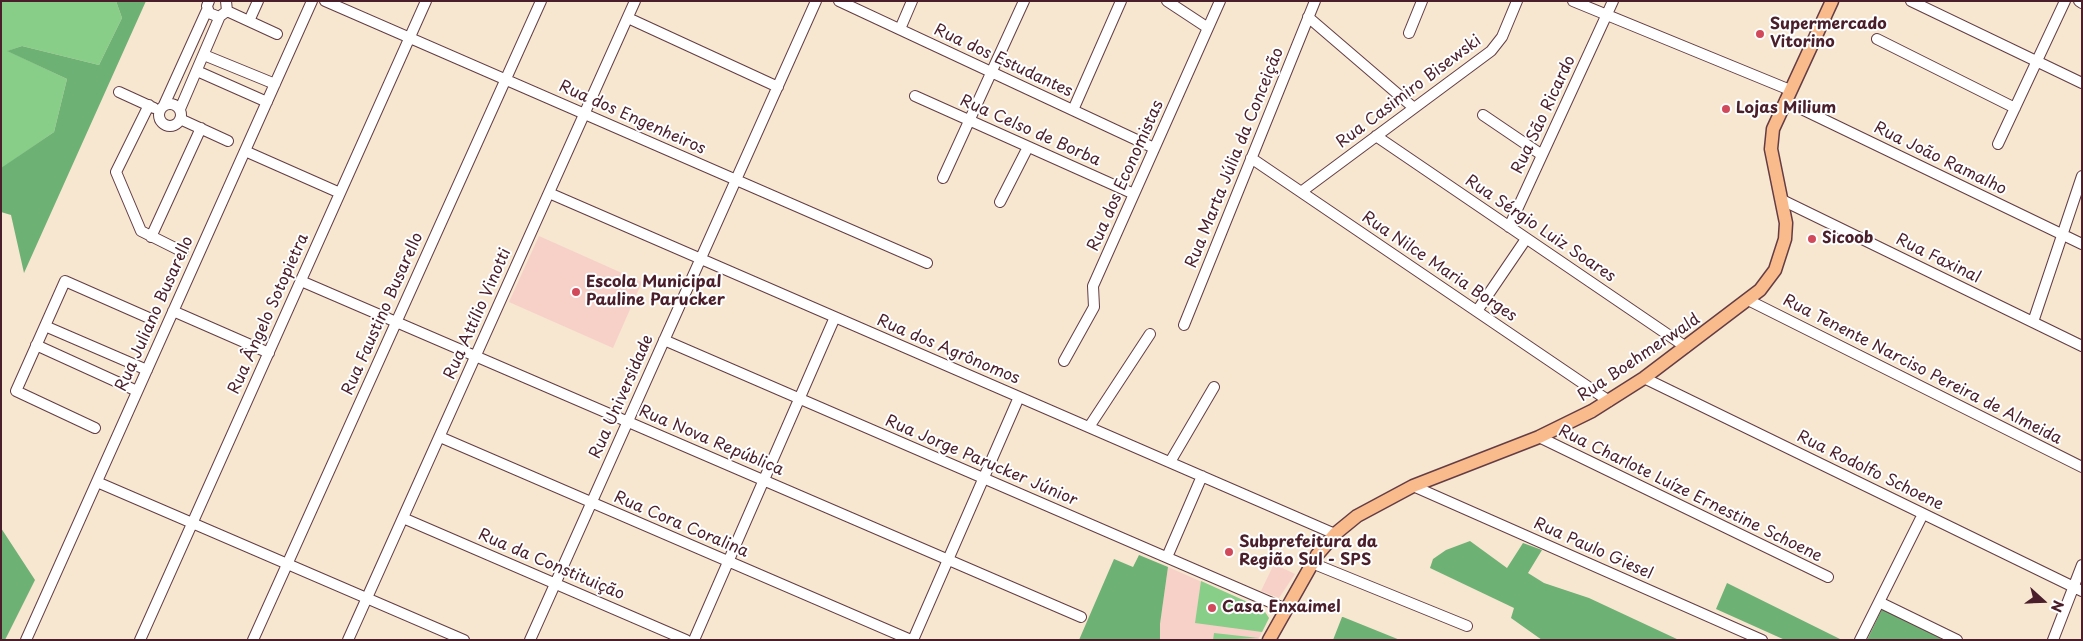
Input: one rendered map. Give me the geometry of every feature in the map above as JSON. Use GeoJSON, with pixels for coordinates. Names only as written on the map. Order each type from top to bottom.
{"type":"FeatureCollection","features":[{"type":"Feature","properties":{"kind":"main road","name":"Rua Boehmerwald"},"geometry":{"type":"LineString","coordinates":[[1269,640],[1312,563],[1335,534],[1375,505],[1413,486],[1539,437],[1609,401],[1644,378],[1748,300],[1770,278],[1782,255],[1786,223],[1771,149],[1771,137],[1775,121],[1832,1]]}},
{"type":"Feature","properties":{"kind":"street"},"geometry":{"type":"LineString","coordinates":[[249,21],[258,1]]}},
{"type":"Feature","properties":{"kind":"street","name":"Rua Juliano Busarello"},"geometry":{"type":"LineString","coordinates":[[26,640],[312,1]]}},
{"type":"Feature","properties":{"kind":"street","name":"Rua dos Engenheiros"},"geometry":{"type":"LineString","coordinates":[[325,1],[927,263]]}},
{"type":"Feature","properties":{"kind":"street","name":"Rua Ângelo Sotopietra"},"geometry":{"type":"LineString","coordinates":[[140,640],[426,1]]}},
{"type":"Feature","properties":{"kind":"street","name":"Rua Faustino Busarello"},"geometry":{"type":"LineString","coordinates":[[253,640],[541,1]]}},
{"type":"Feature","properties":{"kind":"street","name":"Rua Attílio Vinotti"},"geometry":{"type":"LineString","coordinates":[[348,640],[635,1]]}},
{"type":"Feature","properties":{"kind":"street","name":"Rua Universidade"},"geometry":{"type":"LineString","coordinates":[[530,640],[816,1]]}},
{"type":"Feature","properties":{"kind":"street","name":"Rua dos Estudantes"},"geometry":{"type":"LineString","coordinates":[[839,1],[1154,148]]}},
{"type":"Feature","properties":{"kind":"street"},"geometry":{"type":"LineString","coordinates":[[900,29],[912,1]]}},
{"type":"Feature","properties":{"kind":"street"},"geometry":{"type":"LineString","coordinates":[[943,178],[1024,1]]}},
{"type":"Feature","properties":{"kind":"street"},"geometry":{"type":"LineString","coordinates":[[1073,110],[1121,1]]}},
{"type":"Feature","properties":{"kind":"street"},"geometry":{"type":"LineString","coordinates":[[1167,1],[1208,28]]}},
{"type":"Feature","properties":{"kind":"street","name":"Rua dos Economistas"},"geometry":{"type":"LineString","coordinates":[[1064,361],[1094,307],[1093,286],[1220,1]]}},
{"type":"Feature","properties":{"kind":"street","name":"Rua Marta Júlia da Conceição"},"geometry":{"type":"LineString","coordinates":[[1184,325],[1314,1]]}},
{"type":"Feature","properties":{"kind":"street"},"geometry":{"type":"LineString","coordinates":[[1409,33],[1422,1]]}},
{"type":"Feature","properties":{"kind":"street","name":"Rua Casimiro Bisewski"},"geometry":{"type":"LineString","coordinates":[[1302,192],[1495,47],[1517,1]]}},
{"type":"Feature","properties":{"kind":"street","name":"Rua João Ramalho"},"geometry":{"type":"LineString","coordinates":[[1573,1],[1787,95],[2082,244]]}},
{"type":"Feature","properties":{"kind":"street","name":"Rua São Ricardo"},"geometry":{"type":"LineString","coordinates":[[1509,227],[1613,1]]}},
{"type":"Feature","properties":{"kind":"street"},"geometry":{"type":"LineString","coordinates":[[1910,1],[2082,83]]}},
{"type":"Feature","properties":{"kind":"street"},"geometry":{"type":"LineString","coordinates":[[1998,144],[2065,1]]}},
{"type":"Feature","properties":{"kind":"street"},"geometry":{"type":"LineString","coordinates":[[207,4],[212,15],[224,9]]}},
{"type":"Feature","properties":{"kind":"street"},"geometry":{"type":"LineString","coordinates":[[207,4],[162,108],[159,117],[165,125],[172,126],[180,114],[224,9]]}},
{"type":"Feature","properties":{"kind":"street"},"geometry":{"type":"LineString","coordinates":[[224,9],[277,34]]}},
{"type":"Feature","properties":{"kind":"street"},"geometry":{"type":"LineString","coordinates":[[1308,16],[1414,108]]}},
{"type":"Feature","properties":{"kind":"street"},"geometry":{"type":"LineString","coordinates":[[628,18],[778,87]]}},
{"type":"Feature","properties":{"kind":"street"},"geometry":{"type":"LineString","coordinates":[[1877,40],[2015,108]]}},
{"type":"Feature","properties":{"kind":"street"},"geometry":{"type":"LineString","coordinates":[[204,54],[275,84]]}},
{"type":"Feature","properties":{"kind":"street"},"geometry":{"type":"LineString","coordinates":[[197,72],[267,102]]}},
{"type":"Feature","properties":{"kind":"street"},"geometry":{"type":"LineString","coordinates":[[119,92],[149,105],[162,108],[171,104],[180,114],[200,128],[228,141]]}},
{"type":"Feature","properties":{"kind":"street","name":"Rua Celso de Borba"},"geometry":{"type":"LineString","coordinates":[[914,96],[1134,194]]}},
{"type":"Feature","properties":{"kind":"street"},"geometry":{"type":"LineString","coordinates":[[149,105],[116,172],[141,231],[183,252]]}},
{"type":"Feature","properties":{"kind":"street"},"geometry":{"type":"LineString","coordinates":[[1483,115],[1542,155]]}},
{"type":"Feature","properties":{"kind":"street"},"geometry":{"type":"LineString","coordinates":[[151,237],[200,128]]}},
{"type":"Feature","properties":{"kind":"street","name":"Rua Sérgio Luiz Soares"},"geometry":{"type":"LineString","coordinates":[[1376,136],[1686,347]]}},
{"type":"Feature","properties":{"kind":"street"},"geometry":{"type":"LineString","coordinates":[[1000,202],[1028,147]]}},
{"type":"Feature","properties":{"kind":"street"},"geometry":{"type":"LineString","coordinates":[[245,151],[340,193]]}},
{"type":"Feature","properties":{"kind":"street","name":"Rua Nilce Maria Borges"},"geometry":{"type":"LineString","coordinates":[[1251,158],[1609,401]]}},
{"type":"Feature","properties":{"kind":"street"},"geometry":{"type":"LineString","coordinates":[[2033,322],[2082,176]]}},
{"type":"Feature","properties":{"kind":"street","name":"Rua dos Agrônomos"},"geometry":{"type":"LineString","coordinates":[[549,193],[1335,534]]}},
{"type":"Feature","properties":{"kind":"street","name":"Rua Faxinal"},"geometry":{"type":"LineString","coordinates":[[1782,200],[2082,346]]}},
{"type":"Feature","properties":{"kind":"street"},"geometry":{"type":"LineString","coordinates":[[1477,312],[1526,239]]}},
{"type":"Feature","properties":{"kind":"street"},"geometry":{"type":"LineString","coordinates":[[95,428],[16,391],[65,281],[150,318]]}},
{"type":"Feature","properties":{"kind":"street","name":"Rua Nova República"},"geometry":{"type":"LineString","coordinates":[[301,281],[1081,617]]}},
{"type":"Feature","properties":{"kind":"street","name":"Rua Tenente Narciso Pereira de Almeida"},"geometry":{"type":"LineString","coordinates":[[1748,300],[2082,467]]}},
{"type":"Feature","properties":{"kind":"street"},"geometry":{"type":"LineString","coordinates":[[173,311],[269,353]]}},
{"type":"Feature","properties":{"kind":"street"},"geometry":{"type":"LineString","coordinates":[[694,640],[835,317]]}},
{"type":"Feature","properties":{"kind":"street"},"geometry":{"type":"LineString","coordinates":[[45,326],[147,370]]}},
{"type":"Feature","properties":{"kind":"street"},"geometry":{"type":"LineString","coordinates":[[1089,427],[1150,334]]}},
{"type":"Feature","properties":{"kind":"street","name":"Rua Jorge Parucker Júnior"},"geometry":{"type":"LineString","coordinates":[[664,340],[1286,609]]}},
{"type":"Feature","properties":{"kind":"street"},"geometry":{"type":"LineString","coordinates":[[36,346],[137,391]]}},
{"type":"Feature","properties":{"kind":"street","name":"Rua Rodolfo Schoene"},"geometry":{"type":"LineString","coordinates":[[1644,378],[2078,589]]}},
{"type":"Feature","properties":{"kind":"street"},"geometry":{"type":"LineString","coordinates":[[1170,462],[1214,387]]}},
{"type":"Feature","properties":{"kind":"street"},"geometry":{"type":"LineString","coordinates":[[912,640],[1019,397]]}},
{"type":"Feature","properties":{"kind":"street","name":"Rua Cora Coralina"},"geometry":{"type":"LineString","coordinates":[[440,437],[912,640]]}},
{"type":"Feature","properties":{"kind":"street","name":"Rua Charlote Luíze Ernestine Schoene"},"geometry":{"type":"LineString","coordinates":[[1539,437],[1828,577]]}},
{"type":"Feature","properties":{"kind":"street"},"geometry":{"type":"LineString","coordinates":[[1166,557],[1202,476]]}},
{"type":"Feature","properties":{"kind":"street"},"geometry":{"type":"LineString","coordinates":[[97,482],[464,640]]}},
{"type":"Feature","properties":{"kind":"street","name":"Rua Paulo Giesel"},"geometry":{"type":"LineString","coordinates":[[1413,486],[1762,640]]}},
{"type":"Feature","properties":{"kind":"street"},"geometry":{"type":"LineString","coordinates":[[1860,640],[1923,514]]}},
{"type":"Feature","properties":{"kind":"street","name":"Rua da Constituição"},"geometry":{"type":"LineString","coordinates":[[403,518],[686,640]]}},
{"type":"Feature","properties":{"kind":"street"},"geometry":{"type":"LineString","coordinates":[[1312,563],[1467,626]]}},
{"type":"Feature","properties":{"kind":"street"},"geometry":{"type":"LineString","coordinates":[[2053,640],[2078,589],[2082,565]]}},
{"type":"Feature","properties":{"kind":"street"},"geometry":{"type":"LineString","coordinates":[[1879,602],[1957,640]]}},
{"type":"Feature","properties":{"kind":"shaded area","name":"Escola Municipal Pauline Parucker"},"geometry":{"type":"Polygon","coordinates":[[[539,236],[642,282],[613,348],[509,302],[539,236]]]}},
{"type":"Feature","properties":{"kind":"shaded area"},"geometry":{"type":"Polygon","coordinates":[[[1274,564],[1295,574],[1279,598],[1261,591],[1274,564]]]}},
{"type":"Feature","properties":{"kind":"shaded area"},"geometry":{"type":"Polygon","coordinates":[[[1168,567],[1263,609],[1269,618],[1258,640],[1160,640],[1160,624],[1168,567]]]}},
{"type":"Feature","properties":{"kind":"green space"},"geometry":{"type":"Polygon","coordinates":[[[1,1],[116,1],[122,18],[99,65],[22,46],[8,51],[67,79],[54,132],[2,168],[1,1]]]}},
{"type":"Feature","properties":{"kind":"green space"},"geometry":{"type":"Polygon","coordinates":[[[116,1],[146,1],[24,273],[11,215],[1,212],[1,168],[54,132],[67,79],[7,51],[22,46],[99,65],[122,18],[116,1]]]}},
{"type":"Feature","properties":{"kind":"green space"},"geometry":{"type":"Polygon","coordinates":[[[1,528],[35,580],[5,640],[1,640],[1,528]]]}},
{"type":"Feature","properties":{"kind":"green space"},"geometry":{"type":"Polygon","coordinates":[[[1470,541],[1507,568],[1523,543],[1542,550],[1528,573],[1544,583],[1589,598],[1679,640],[1542,640],[1511,618],[1514,608],[1430,568],[1433,559],[1446,550],[1470,541]]]}},
{"type":"Feature","properties":{"kind":"green space"},"geometry":{"type":"Polygon","coordinates":[[[1139,555],[1168,567],[1160,624],[1160,640],[1079,640],[1114,559],[1133,567],[1139,555]]]}},
{"type":"Feature","properties":{"kind":"green space"},"geometry":{"type":"Polygon","coordinates":[[[1201,581],[1263,609],[1269,618],[1262,632],[1195,623],[1201,581]]]}},
{"type":"Feature","properties":{"kind":"green space"},"geometry":{"type":"Polygon","coordinates":[[[1727,583],[1842,640],[1785,640],[1716,609],[1727,583]]]}},
{"type":"Feature","properties":{"kind":"green space"},"geometry":{"type":"Polygon","coordinates":[[[1882,609],[1941,637],[1940,640],[1867,640],[1882,609]]]}},
{"type":"Feature","properties":{"kind":"green space"},"geometry":{"type":"Polygon","coordinates":[[[1343,617],[1400,640],[1333,640],[1343,617]]]}},
{"type":"Feature","properties":{"kind":"green space"},"geometry":{"type":"Polygon","coordinates":[[[1214,633],[1259,638],[1213,640],[1214,633]]]}},
{"type":"Feature","properties":{"kind":"place","name":"Supermercado Vitorino"},"geometry":{"type":"Point","coordinates":[1760,34]}},
{"type":"Feature","properties":{"kind":"place","name":"Lojas Milium"},"geometry":{"type":"Point","coordinates":[1726,109]}},
{"type":"Feature","properties":{"kind":"place","name":"Sicoob"},"geometry":{"type":"Point","coordinates":[1812,239]}},
{"type":"Feature","properties":{"kind":"place","name":"Escola Municipal Pauline Parucker"},"geometry":{"type":"Point","coordinates":[576,292]}},
{"type":"Feature","properties":{"kind":"place","name":"Subprefeitura da Região Sul - SPS"},"geometry":{"type":"Point","coordinates":[1229,552]}},
{"type":"Feature","properties":{"kind":"place","name":"Casa Enxaimel"},"geometry":{"type":"Point","coordinates":[1212,608]}}]}
